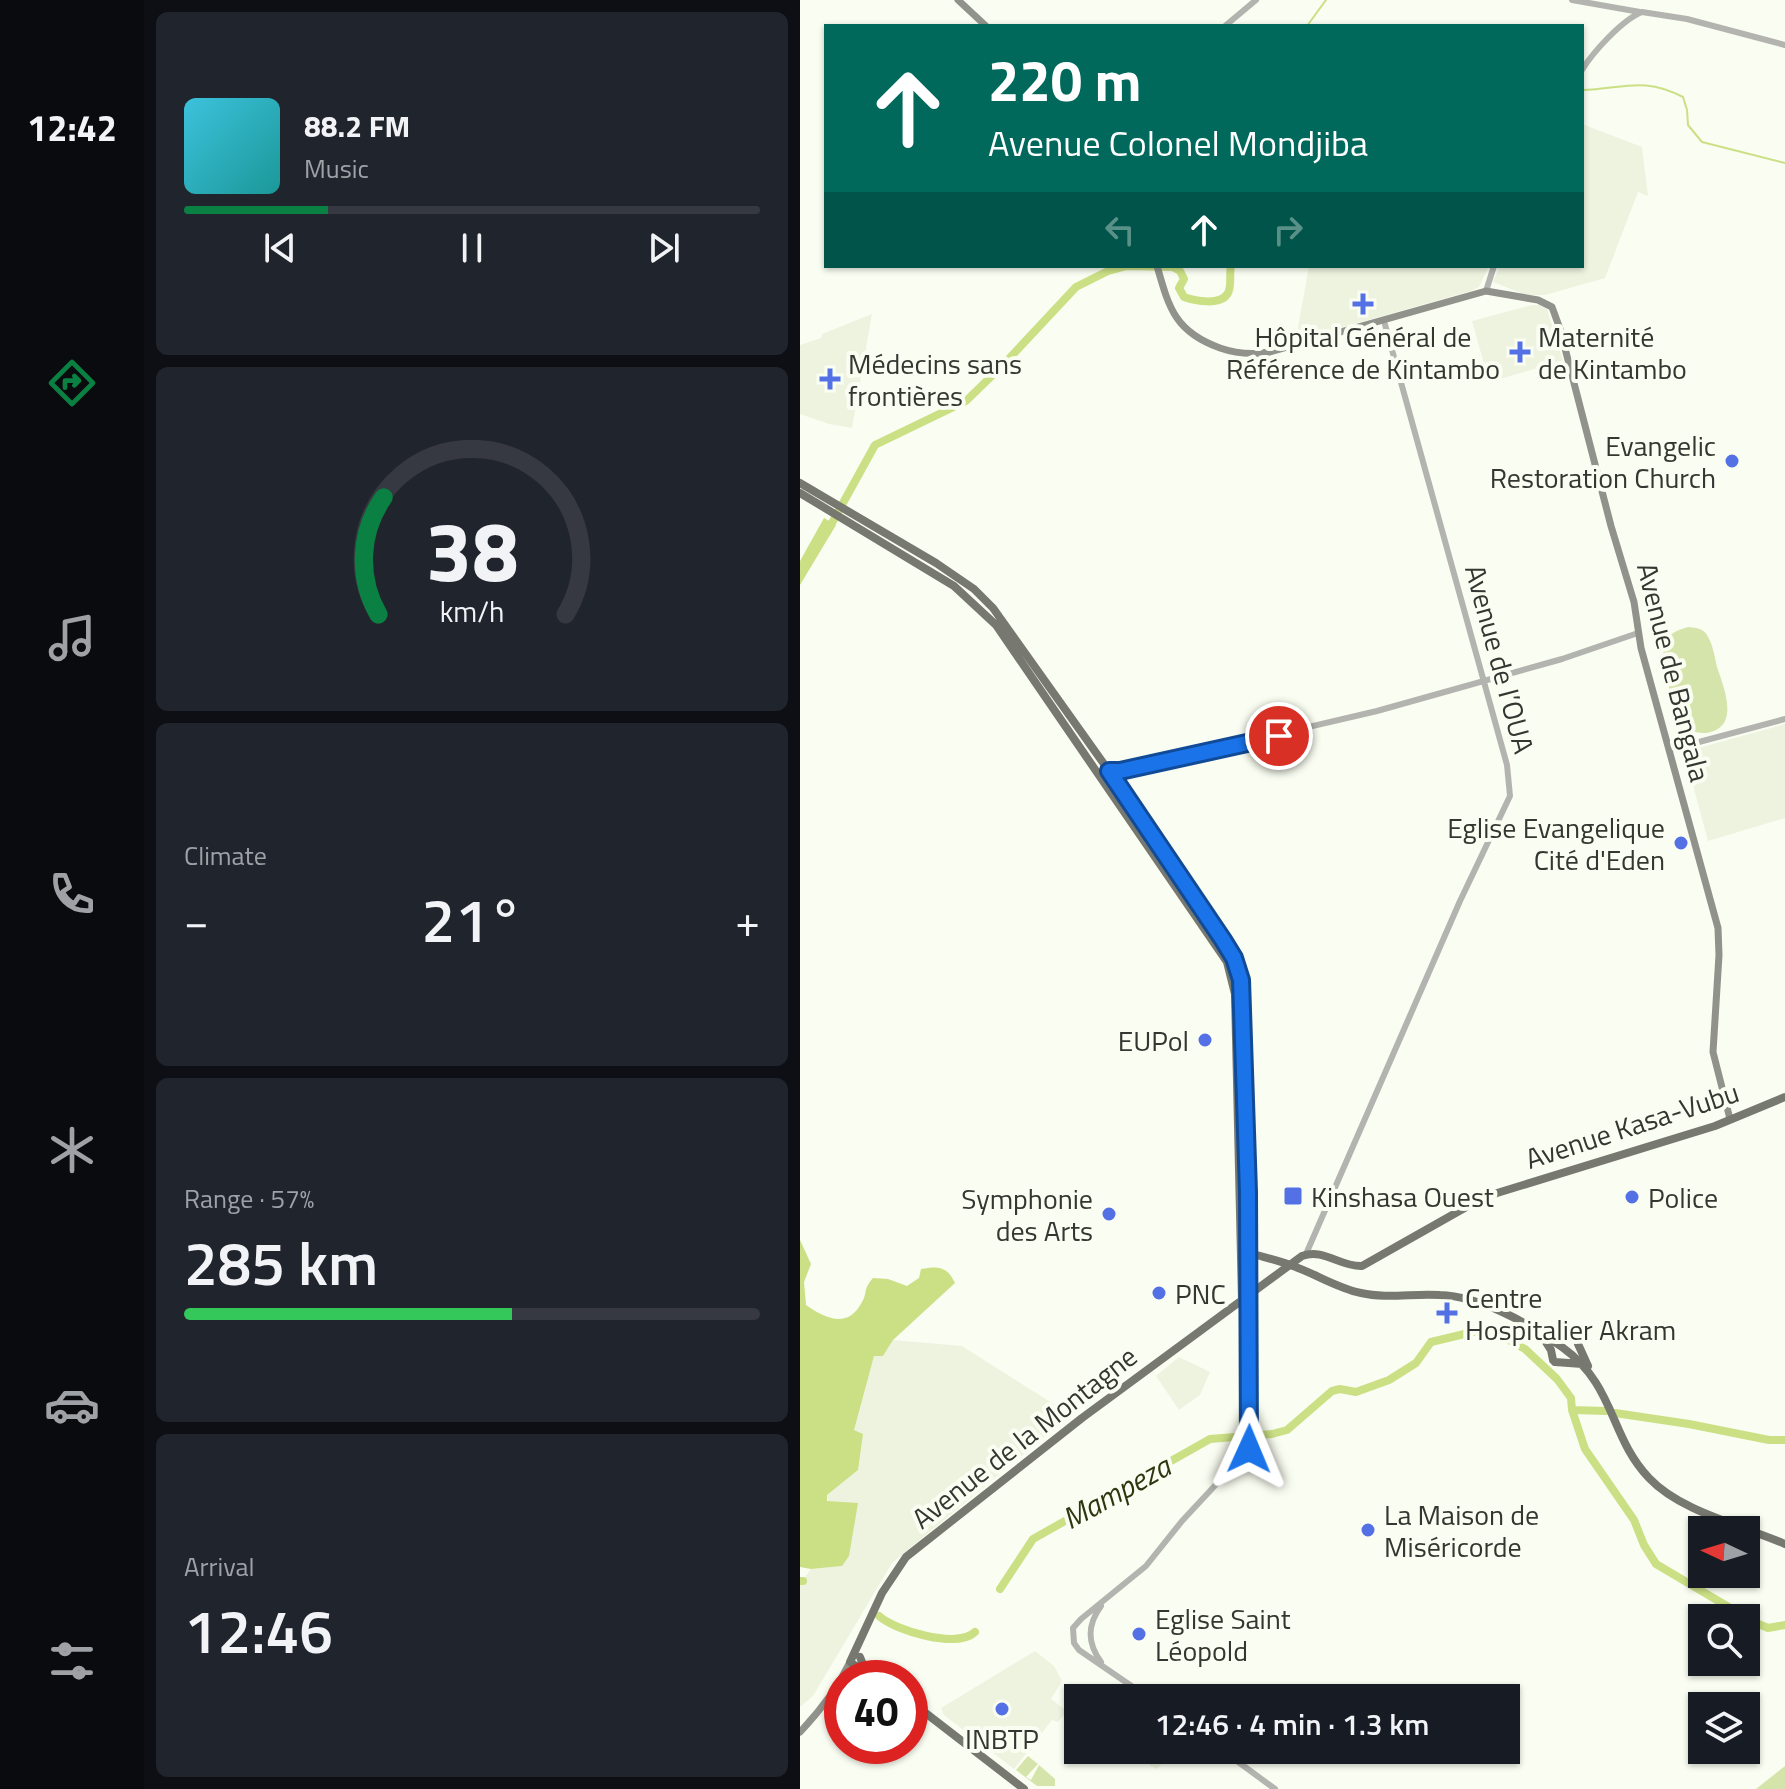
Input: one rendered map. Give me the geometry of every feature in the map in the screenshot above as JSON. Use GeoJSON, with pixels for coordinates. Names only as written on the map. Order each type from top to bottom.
{"type":"FeatureCollection","features":[{"type":"Feature","properties":{"kind":"main road"},"geometry":{"type":"LineString","coordinates":[[958,0],[984,24]]}},
{"type":"Feature","properties":{"kind":"main road"},"geometry":{"type":"LineString","coordinates":[[1158,270],[1172,311],[1190,333],[1199,341],[1239,354],[1270,352],[1486,291]]}},
{"type":"Feature","properties":{"kind":"main road","name":"Avenue de Bangala"},"geometry":{"type":"LineString","coordinates":[[1486,291],[1538,300],[1547,303],[1555,313],[1634,602],[1638,633],[1719,933],[1713,1052],[1730,1119]]}},
{"type":"Feature","properties":{"kind":"main road"},"geometry":{"type":"LineString","coordinates":[[800,483],[821,502]]}},
{"type":"Feature","properties":{"kind":"main road"},"geometry":{"type":"LineString","coordinates":[[800,493],[851,520],[932,571],[977,604],[1004,635],[1105,773],[1218,945],[1231,971],[1235,994],[1246,1299]]}},
{"type":"Feature","properties":{"kind":"main road","name":"Avenue Kasa-Vubu"},"geometry":{"type":"LineString","coordinates":[[1306,1254],[1323,1254],[1362,1266],[1462,1207],[1491,1194],[1597,1164],[1785,1097]]}},
{"type":"Feature","properties":{"kind":"main road"},"geometry":{"type":"LineString","coordinates":[[1245,1252],[1292,1265],[1367,1294],[1467,1298],[1542,1335],[1584,1364],[1592,1374]]}},
{"type":"Feature","properties":{"kind":"main road"},"geometry":{"type":"LineString","coordinates":[[1246,1299],[1306,1254]]}},
{"type":"Feature","properties":{"kind":"main road","name":"Avenue de la Montagne"},"geometry":{"type":"LineString","coordinates":[[856,1660],[863,1634],[889,1579],[906,1557],[1106,1400],[1246,1299]]}},
{"type":"Feature","properties":{"kind":"main road"},"geometry":{"type":"LineString","coordinates":[[1542,1335],[1554,1361],[1584,1364]]}},
{"type":"Feature","properties":{"kind":"main road"},"geometry":{"type":"LineString","coordinates":[[1578,1344],[1637,1463],[1655,1484],[1688,1505],[1785,1544]]}},
{"type":"Feature","properties":{"kind":"main road"},"geometry":{"type":"LineString","coordinates":[[800,1732],[824,1705]]}},
{"type":"Feature","properties":{"kind":"main road"},"geometry":{"type":"LineString","coordinates":[[928,1715],[1024,1789]]}},
{"type":"Feature","properties":{"kind":"street"},"geometry":{"type":"LineString","coordinates":[[1227,24],[1256,0]]}},
{"type":"Feature","properties":{"kind":"street"},"geometry":{"type":"LineString","coordinates":[[1572,0],[1693,20],[1785,45]]}},
{"type":"Feature","properties":{"kind":"street"},"geometry":{"type":"LineString","coordinates":[[1584,67],[1625,23],[1642,12]]}},
{"type":"Feature","properties":{"kind":"street"},"geometry":{"type":"LineString","coordinates":[[1486,291],[1493,268]]}},
{"type":"Feature","properties":{"kind":"street","name":"Avenue de l’OUA"},"geometry":{"type":"LineString","coordinates":[[1306,1254],[1460,901],[1511,793],[1507,765],[1384,321]]}},
{"type":"Feature","properties":{"kind":"street"},"geometry":{"type":"LineString","coordinates":[[1105,773],[1271,738],[1483,681],[1638,633]]}},
{"type":"Feature","properties":{"kind":"street"},"geometry":{"type":"LineString","coordinates":[[1669,750],[1785,719]]}},
{"type":"Feature","properties":{"kind":"street"},"geometry":{"type":"LineString","coordinates":[[1129,1684],[1079,1650],[1072,1637],[1076,1623],[1159,1553],[1182,1521],[1246,1454],[1250,1425],[1246,1299]]}},
{"type":"Feature","properties":{"kind":"street"},"geometry":{"type":"LineString","coordinates":[[1106,1599],[1091,1623],[1090,1631],[1093,1651],[1109,1670]]}},
{"type":"Feature","properties":{"kind":"street"},"geometry":{"type":"LineString","coordinates":[[1241,1764],[1275,1789]]}},
{"type":"Feature","properties":{"kind":"shaded area"},"geometry":{"type":"Polygon","coordinates":[[[1584,125],[1642,147],[1648,196],[1638,192],[1605,278],[1545,295],[1526,295],[1493,282],[1499,268],[1584,268],[1584,125]]]}},
{"type":"Feature","properties":{"kind":"shaded area","name":"Hôpital Général de Référence de Kintambo"},"geometry":{"type":"Polygon","coordinates":[[[1309,268],[1488,268],[1479,287],[1471,291],[1304,338],[1297,333],[1309,268]]]}},
{"type":"Feature","properties":{"kind":"shaded area","name":"Maternité de Kintambo"},"geometry":{"type":"Polygon","coordinates":[[[1532,305],[1547,309],[1563,361],[1489,382],[1472,321],[1532,305]]]}},
{"type":"Feature","properties":{"kind":"shaded area","name":"Médecins sans frontières"},"geometry":{"type":"Polygon","coordinates":[[[872,314],[852,428],[800,414],[800,345],[872,314]]]}},
{"type":"Feature","properties":{"kind":"shaded area"},"geometry":{"type":"Polygon","coordinates":[[[824,518],[836,525],[800,585],[800,561],[824,518]]]}},
{"type":"Feature","properties":{"kind":"shaded area"},"geometry":{"type":"Polygon","coordinates":[[[1688,627],[1702,630],[1708,637],[1726,696],[1727,715],[1723,724],[1717,730],[1706,733],[1690,731],[1679,720],[1666,672],[1665,641],[1673,633],[1688,627]]]}},
{"type":"Feature","properties":{"kind":"shaded area"},"geometry":{"type":"Polygon","coordinates":[[[1785,724],[1785,818],[1708,841],[1684,752],[1785,724]]]}},
{"type":"Feature","properties":{"kind":"shaded area"},"geometry":{"type":"Polygon","coordinates":[[[800,1240],[811,1264],[804,1282],[806,1305],[836,1319],[850,1316],[856,1310],[873,1278],[888,1279],[907,1286],[919,1278],[921,1269],[937,1268],[949,1273],[955,1283],[893,1340],[883,1356],[874,1356],[854,1430],[863,1434],[858,1470],[827,1495],[827,1501],[858,1503],[849,1556],[842,1566],[811,1569],[800,1567],[800,1240]]]}},
{"type":"Feature","properties":{"kind":"shaded area"},"geometry":{"type":"Polygon","coordinates":[[[893,1340],[962,1346],[1071,1415],[892,1563],[834,1660],[824,1660],[824,1677],[813,1696],[800,1707],[800,1584],[811,1569],[842,1566],[827,1495],[858,1470],[853,1430],[874,1356],[883,1356],[893,1340]]]}},
{"type":"Feature","properties":{"kind":"shaded area"},"geometry":{"type":"Polygon","coordinates":[[[1179,1357],[1210,1372],[1200,1395],[1179,1410],[1156,1376],[1179,1357]]]}},
{"type":"Feature","properties":{"kind":"shaded area","name":"INBTP"},"geometry":{"type":"Polygon","coordinates":[[[1035,1651],[1054,1666],[1062,1681],[1051,1699],[1064,1709],[1064,1715],[1058,1722],[1052,1720],[1014,1769],[944,1715],[941,1708],[1035,1651]]]}},
{"type":"Feature","properties":{"kind":"shaded area"},"geometry":{"type":"Polygon","coordinates":[[[1028,1756],[1038,1764],[1026,1777],[1031,1780],[1039,1765],[1055,1779],[1055,1786],[1037,1786],[1016,1770],[1028,1756]]]}},
{"type":"Feature","properties":{"kind":"shaded area"},"geometry":{"type":"Polygon","coordinates":[[[1785,1766],[1785,1789],[1756,1789],[1785,1766]]]}},
{"type":"Feature","properties":{"kind":"waterway"},"geometry":{"type":"LineString","coordinates":[[1308,24],[1326,0]]}},
{"type":"Feature","properties":{"kind":"waterway"},"geometry":{"type":"LineString","coordinates":[[1584,90],[1644,85],[1669,91],[1683,97],[1688,125],[1702,142],[1785,163]]}},
{"type":"Feature","properties":{"kind":"waterway"},"geometry":{"type":"LineString","coordinates":[[827,532],[875,445],[966,401],[1076,287],[1119,268]]}},
{"type":"Feature","properties":{"kind":"waterway"},"geometry":{"type":"LineString","coordinates":[[1175,268],[1184,279],[1179,288],[1184,297],[1201,301],[1225,297],[1230,287],[1231,268]]}},
{"type":"Feature","properties":{"kind":"waterway","name":"Mampeza"},"geometry":{"type":"LineString","coordinates":[[1000,1589],[1033,1539],[1210,1439],[1287,1430],[1332,1391],[1356,1392],[1389,1380],[1416,1363],[1431,1342],[1473,1332],[1494,1332],[1525,1349],[1557,1379],[1571,1398],[1585,1449],[1634,1520],[1656,1564],[1754,1622],[1768,1628],[1785,1625]]}},
{"type":"Feature","properties":{"kind":"waterway"},"geometry":{"type":"LineString","coordinates":[[1572,1410],[1606,1411]]}},
{"type":"Feature","properties":{"kind":"waterway"},"geometry":{"type":"LineString","coordinates":[[1615,1413],[1769,1440],[1785,1440]]}},
{"type":"Feature","properties":{"kind":"waterway","name":"Mampeza"},"geometry":{"type":"LineString","coordinates":[[879,1616],[887,1622],[927,1636],[955,1639],[975,1632]]}},
{"type":"Feature","properties":{"kind":"place","name":"Hôpital Général de Référence de Kintambo"},"geometry":{"type":"Point","coordinates":[1363,304]}},
{"type":"Feature","properties":{"kind":"place","name":"Maternité de Kintambo"},"geometry":{"type":"Point","coordinates":[1520,352]}},
{"type":"Feature","properties":{"kind":"place","name":"Médecins sans frontières"},"geometry":{"type":"Point","coordinates":[830,379]}},
{"type":"Feature","properties":{"kind":"place","name":"Evangelic Restoration Church"},"geometry":{"type":"Point","coordinates":[1732,461]}},
{"type":"Feature","properties":{"kind":"place","name":"Eglise Evangelique Cité d'Eden"},"geometry":{"type":"Point","coordinates":[1681,843]}},
{"type":"Feature","properties":{"kind":"place","name":"EUPol"},"geometry":{"type":"Point","coordinates":[1205,1040]}},
{"type":"Feature","properties":{"kind":"place","name":"Kinshasa Ouest"},"geometry":{"type":"Point","coordinates":[1293,1196]}},
{"type":"Feature","properties":{"kind":"place","name":"Police"},"geometry":{"type":"Point","coordinates":[1632,1197]}},
{"type":"Feature","properties":{"kind":"place","name":"Symphonie des Arts"},"geometry":{"type":"Point","coordinates":[1109,1214]}},
{"type":"Feature","properties":{"kind":"place","name":"PNC"},"geometry":{"type":"Point","coordinates":[1159,1293]}},
{"type":"Feature","properties":{"kind":"place","name":"Centre Hospitalier Akram"},"geometry":{"type":"Point","coordinates":[1447,1313]}},
{"type":"Feature","properties":{"kind":"place","name":"La Maison de Miséricorde"},"geometry":{"type":"Point","coordinates":[1368,1530]}},
{"type":"Feature","properties":{"kind":"place","name":"Eglise Saint Léopold"},"geometry":{"type":"Point","coordinates":[1139,1634]}},
{"type":"Feature","properties":{"kind":"place","name":"INBTP"},"geometry":{"type":"Point","coordinates":[1002,1709]}},
{"type":"Feature","properties":{"kind":"route"},"geometry":{"type":"LineString","coordinates":[[1249,1449],[1248,1192],[1241,980],[1234,958],[1223,940],[1109,771],[1279,736]]}}]}
